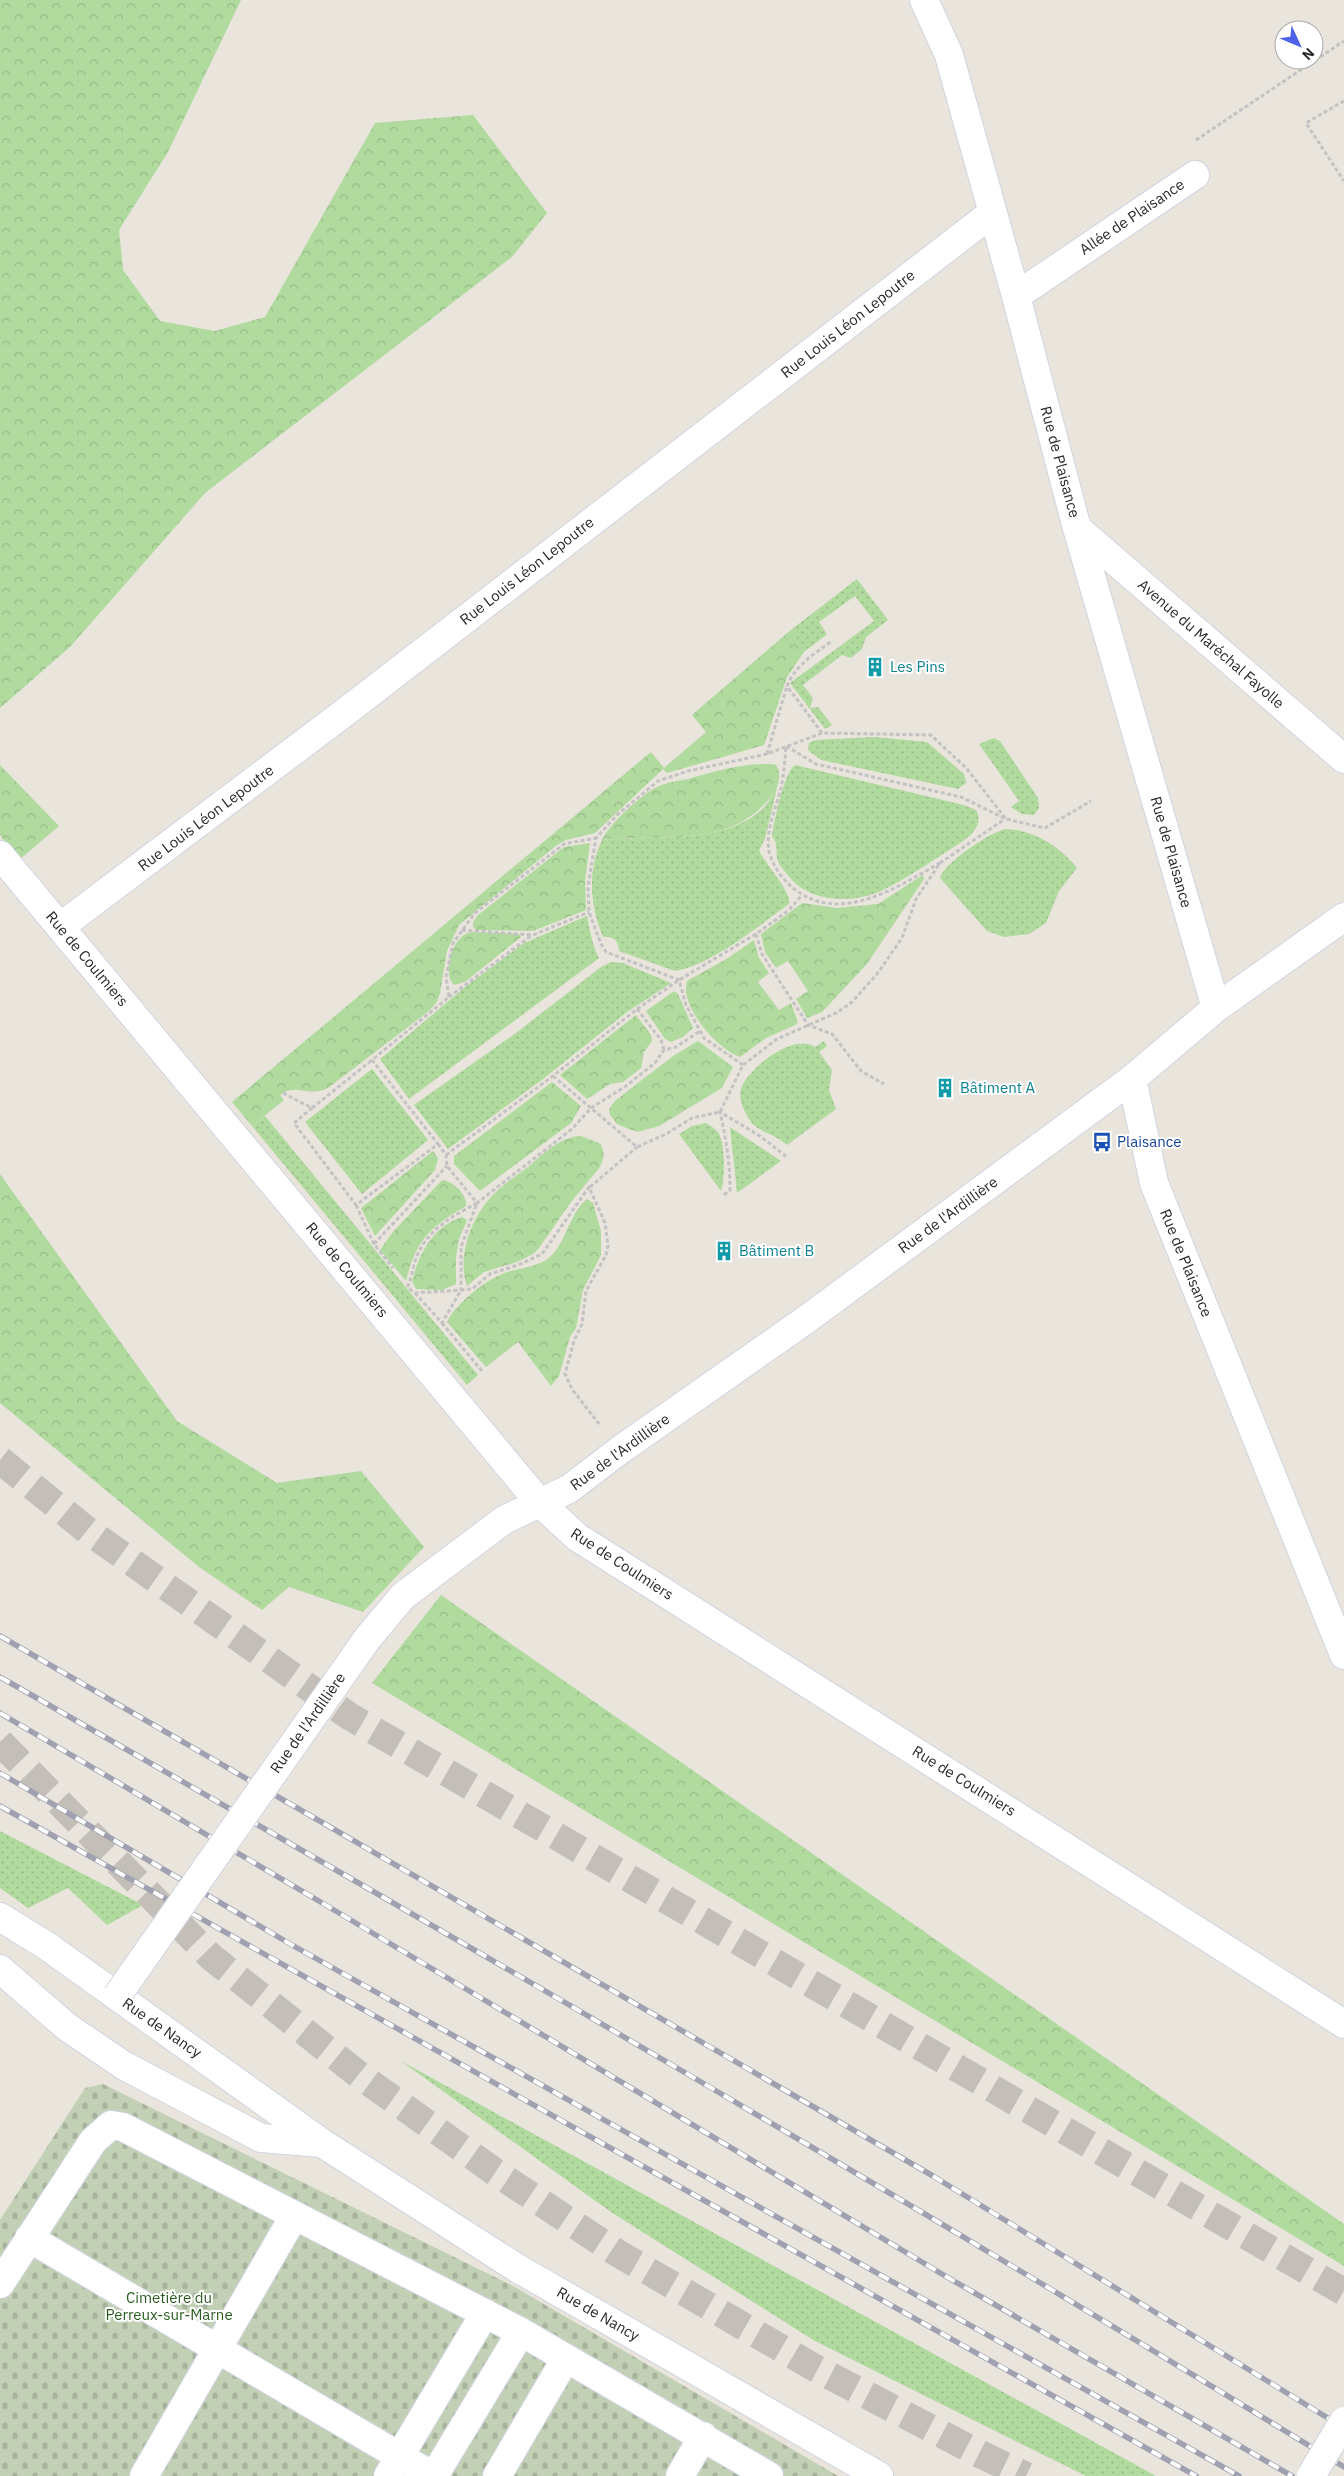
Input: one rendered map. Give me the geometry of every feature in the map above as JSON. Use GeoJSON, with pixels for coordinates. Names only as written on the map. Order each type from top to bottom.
{"type":"FeatureCollection","features":[{"type":"Feature","properties":{"kind":"street","name":"Rue de Plaisance"},"geometry":{"type":"LineString","coordinates":[[924,0],[949,55],[1078,529],[1216,1008]]}},
{"type":"Feature","properties":{"kind":"street","name":"Allée de Plaisance"},"geometry":{"type":"LineString","coordinates":[[1016,296],[1195,175]]}},
{"type":"Feature","properties":{"kind":"street","name":"Rue Louis Léon Lepoutre"},"geometry":{"type":"LineString","coordinates":[[60,927],[344,714],[992,213]]}},
{"type":"Feature","properties":{"kind":"street","name":"Avenue du Maréchal Fayolle"},"geometry":{"type":"LineString","coordinates":[[1078,529],[1344,758]]}},
{"type":"Feature","properties":{"kind":"street","name":"Rue de Coulmiers"},"geometry":{"type":"LineString","coordinates":[[0,855],[540,1502],[577,1537],[1344,2024]]}},
{"type":"Feature","properties":{"kind":"street"},"geometry":{"type":"LineString","coordinates":[[1132,1079],[1216,1008],[1344,917]]}},
{"type":"Feature","properties":{"kind":"street","name":"Rue de Plaisance"},"geometry":{"type":"LineString","coordinates":[[1132,1079],[1154,1183],[1344,1655]]}},
{"type":"Feature","properties":{"kind":"street","name":"Rue de l'Ardillière"},"geometry":{"type":"LineString","coordinates":[[117,1996],[367,1639],[403,1596],[504,1520],[569,1489],[620,1450],[807,1319],[1132,1079]]}},
{"type":"Feature","properties":{"kind":"street","name":"Rue de Nancy"},"geometry":{"type":"LineString","coordinates":[[0,1917],[117,1996],[322,2142],[517,2268],[879,2476]]}},
{"type":"Feature","properties":{"kind":"street","name":"Rue de Nancy"},"geometry":{"type":"LineString","coordinates":[[0,1970],[67,2027],[123,2065],[261,2138],[322,2142]]}},
{"type":"Feature","properties":{"kind":"street"},"geometry":{"type":"LineString","coordinates":[[0,2284],[93,2141],[111,2125],[123,2127],[521,2332],[770,2476]]}},
{"type":"Feature","properties":{"kind":"street"},"geometry":{"type":"LineString","coordinates":[[144,2476],[294,2216]]}},
{"type":"Feature","properties":{"kind":"street"},"geometry":{"type":"LineString","coordinates":[[29,2238],[218,2350],[394,2466],[434,2476],[521,2332]]}},
{"type":"Feature","properties":{"kind":"street"},"geometry":{"type":"LineString","coordinates":[[394,2466],[485,2313]]}},
{"type":"Feature","properties":{"kind":"street"},"geometry":{"type":"LineString","coordinates":[[497,2476],[566,2358]]}},
{"type":"Feature","properties":{"kind":"street"},"geometry":{"type":"LineString","coordinates":[[1311,2476],[1344,2421]]}},
{"type":"Feature","properties":{"kind":"street"},"geometry":{"type":"LineString","coordinates":[[680,2476],[703,2436]]}},
{"type":"Feature","properties":{"kind":"path","name":"Allée de Plaisance"},"geometry":{"type":"LineString","coordinates":[[1195,175],[1194,141],[1344,41]]}},
{"type":"Feature","properties":{"kind":"path"},"geometry":{"type":"LineString","coordinates":[[1344,101],[1306,123],[1344,181]]}},
{"type":"Feature","properties":{"kind":"path"},"geometry":{"type":"LineString","coordinates":[[767,754],[790,677],[809,658],[832,641]]}},
{"type":"Feature","properties":{"kind":"path"},"geometry":{"type":"LineString","coordinates":[[787,686],[822,733]]}},
{"type":"Feature","properties":{"kind":"path"},"geometry":{"type":"LineString","coordinates":[[679,980],[606,952],[589,912],[588,886],[596,838],[617,816],[658,781],[688,771],[767,754],[822,733],[931,735],[967,769],[1006,819]]}},
{"type":"Feature","properties":{"kind":"path"},"geometry":{"type":"LineString","coordinates":[[786,746],[816,764],[961,796],[1006,819],[1045,828],[1091,801]]}},
{"type":"Feature","properties":{"kind":"path"},"geometry":{"type":"LineString","coordinates":[[786,746],[768,850],[781,875],[802,895],[812,901],[826,903],[868,900],[890,891],[940,863],[1006,819]]}},
{"type":"Feature","properties":{"kind":"path"},"geometry":{"type":"LineString","coordinates":[[449,998],[447,965],[453,944],[475,913],[564,844],[596,838]]}},
{"type":"Feature","properties":{"kind":"path"},"geometry":{"type":"LineString","coordinates":[[724,1195],[730,1190],[730,1168],[720,1112],[743,1065],[777,1040],[838,1012],[852,1002],[877,974],[902,938],[916,899],[940,863]]}},
{"type":"Feature","properties":{"kind":"path"},"geometry":{"type":"LineString","coordinates":[[446,1155],[553,1076],[637,1009],[679,980],[756,934],[789,910],[802,895]]}},
{"type":"Feature","properties":{"kind":"path"},"geometry":{"type":"LineString","coordinates":[[397,1273],[374,1244],[356,1205],[294,1123],[449,998],[533,935],[589,912]]}},
{"type":"Feature","properties":{"kind":"path"},"geometry":{"type":"LineString","coordinates":[[462,930],[533,935]]}},
{"type":"Feature","properties":{"kind":"path"},"geometry":{"type":"LineString","coordinates":[[756,934],[762,954],[808,1025],[832,1034],[861,1071],[884,1084]]}},
{"type":"Feature","properties":{"kind":"path"},"geometry":{"type":"LineString","coordinates":[[679,980],[686,1005],[704,1038],[743,1065]]}},
{"type":"Feature","properties":{"kind":"path"},"geometry":{"type":"LineString","coordinates":[[637,1009],[661,1040],[664,1050]]}},
{"type":"Feature","properties":{"kind":"path"},"geometry":{"type":"LineString","coordinates":[[408,1288],[413,1264],[427,1239],[452,1217],[477,1203],[572,1129],[591,1108],[626,1086],[654,1062],[664,1050],[676,1046],[700,1031]]}},
{"type":"Feature","properties":{"kind":"path"},"geometry":{"type":"LineString","coordinates":[[372,1060],[438,1144],[446,1155],[447,1166],[477,1203]]}},
{"type":"Feature","properties":{"kind":"path"},"geometry":{"type":"LineString","coordinates":[[553,1076],[637,1147]]}},
{"type":"Feature","properties":{"kind":"path"},"geometry":{"type":"LineString","coordinates":[[283,1093],[312,1108]]}},
{"type":"Feature","properties":{"kind":"path"},"geometry":{"type":"LineString","coordinates":[[415,1293],[472,1289],[490,1274],[518,1265],[542,1254],[589,1187],[637,1147],[666,1134],[692,1118],[720,1112],[760,1136],[787,1157]]}},
{"type":"Feature","properties":{"kind":"path"},"geometry":{"type":"LineString","coordinates":[[356,1205],[438,1144]]}},
{"type":"Feature","properties":{"kind":"path"},"geometry":{"type":"LineString","coordinates":[[374,1244],[447,1166]]}},
{"type":"Feature","properties":{"kind":"path"},"geometry":{"type":"LineString","coordinates":[[589,1187],[606,1223],[608,1246],[606,1255],[586,1291],[582,1324],[565,1374],[572,1389],[620,1450]]}},
{"type":"Feature","properties":{"kind":"path"},"geometry":{"type":"LineString","coordinates":[[442,1323],[461,1290],[461,1247],[477,1203]]}},
{"type":"Feature","properties":{"kind":"path"},"geometry":{"type":"LineString","coordinates":[[402,1281],[442,1323],[482,1372]]}},
{"type":"Feature","properties":{"kind":"green space"},"geometry":{"type":"Polygon","coordinates":[[[0,0],[241,0],[168,152],[119,230],[123,270],[160,321],[215,331],[265,317],[375,123],[473,115],[547,213],[512,257],[205,493],[70,647],[0,708],[0,0]]]}},
{"type":"Feature","properties":{"kind":"green space"},"geometry":{"type":"Polygon","coordinates":[[[857,579],[888,620],[866,637],[862,649],[851,658],[842,655],[803,685],[813,698],[810,708],[818,707],[832,725],[825,729],[790,683],[874,621],[855,596],[819,622],[827,634],[804,652],[792,629],[857,579]]]}},
{"type":"Feature","properties":{"kind":"green space"},"geometry":{"type":"Polygon","coordinates":[[[792,629],[804,652],[787,677],[764,745],[667,773],[663,769],[595,833],[566,840],[557,845],[459,925],[447,951],[437,1002],[429,1011],[328,1088],[321,1091],[286,1091],[280,1095],[284,1100],[252,1126],[232,1102],[651,752],[664,768],[706,732],[692,715],[792,629]]]}},
{"type":"Feature","properties":{"kind":"green space"},"geometry":{"type":"Polygon","coordinates":[[[875,737],[927,742],[964,774],[966,783],[958,789],[821,760],[808,750],[809,743],[815,740],[875,737]]]}},
{"type":"Feature","properties":{"kind":"green space"},"geometry":{"type":"Polygon","coordinates":[[[994,738],[1000,741],[1038,798],[1039,808],[1034,815],[1022,814],[1011,807],[1019,801],[979,744],[994,738]]]}},
{"type":"Feature","properties":{"kind":"green space"},"geometry":{"type":"Polygon","coordinates":[[[0,765],[59,826],[19,860],[0,835],[0,765]]]}},
{"type":"Feature","properties":{"kind":"green space"},"geometry":{"type":"Polygon","coordinates":[[[776,765],[779,772],[775,791],[756,812],[737,824],[717,831],[695,835],[602,840],[611,826],[626,810],[657,787],[729,768],[776,765]]]}},
{"type":"Feature","properties":{"kind":"green space"},"geometry":{"type":"Polygon","coordinates":[[[795,765],[964,805],[976,810],[978,823],[971,835],[963,841],[912,874],[881,891],[859,898],[835,899],[823,897],[801,888],[792,880],[778,861],[776,844],[772,836],[783,787],[791,769],[795,765]]]}},
{"type":"Feature","properties":{"kind":"green space"},"geometry":{"type":"Polygon","coordinates":[[[777,788],[765,839],[759,850],[786,892],[789,904],[719,953],[689,968],[675,971],[619,951],[615,940],[610,937],[603,937],[595,913],[592,888],[594,864],[602,840],[687,836],[730,828],[748,819],[764,807],[777,788]]]}},
{"type":"Feature","properties":{"kind":"green space"},"geometry":{"type":"Polygon","coordinates":[[[1005,829],[1026,832],[1036,836],[1054,846],[1077,868],[1059,891],[1046,923],[1029,934],[1004,937],[987,931],[940,878],[949,865],[968,849],[998,831],[1005,829]]]}},
{"type":"Feature","properties":{"kind":"green space"},"geometry":{"type":"Polygon","coordinates":[[[590,843],[585,881],[586,910],[533,931],[476,930],[473,927],[473,922],[478,915],[564,847],[590,843]]]}},
{"type":"Feature","properties":{"kind":"green space"},"geometry":{"type":"Polygon","coordinates":[[[923,875],[924,879],[867,964],[822,1012],[807,1018],[796,999],[808,991],[788,961],[776,968],[765,952],[761,934],[802,903],[837,908],[878,904],[923,875]]]}},
{"type":"Feature","properties":{"kind":"green space"},"geometry":{"type":"Polygon","coordinates":[[[587,916],[593,943],[599,958],[409,1099],[380,1059],[465,987],[524,943],[587,916]]]}},
{"type":"Feature","properties":{"kind":"green space"},"geometry":{"type":"Polygon","coordinates":[[[472,932],[519,934],[521,937],[465,982],[454,985],[450,979],[449,972],[451,954],[459,939],[465,934],[472,932]]]}},
{"type":"Feature","properties":{"kind":"green space"},"geometry":{"type":"Polygon","coordinates":[[[754,940],[759,958],[769,973],[758,982],[779,1010],[791,1003],[798,1022],[766,1038],[740,1057],[711,1036],[694,1014],[686,991],[687,981],[728,958],[754,940]]]}},
{"type":"Feature","properties":{"kind":"green space"},"geometry":{"type":"Polygon","coordinates":[[[611,962],[623,963],[671,983],[627,1012],[543,1079],[448,1149],[414,1105],[516,1033],[601,967],[611,962]]]}},
{"type":"Feature","properties":{"kind":"green space"},"geometry":{"type":"Polygon","coordinates":[[[674,991],[678,994],[693,1028],[683,1037],[671,1042],[665,1039],[646,1011],[674,991]]]}},
{"type":"Feature","properties":{"kind":"green space"},"geometry":{"type":"Polygon","coordinates":[[[636,1015],[651,1035],[652,1041],[644,1052],[641,1068],[623,1082],[610,1084],[587,1099],[560,1075],[636,1015]]]}},
{"type":"Feature","properties":{"kind":"green space"},"geometry":{"type":"Polygon","coordinates":[[[698,1041],[733,1067],[722,1088],[659,1126],[638,1132],[617,1124],[610,1115],[609,1109],[616,1100],[673,1056],[698,1041]]]}},
{"type":"Feature","properties":{"kind":"green space"},"geometry":{"type":"Polygon","coordinates":[[[824,1041],[827,1046],[819,1052],[832,1070],[829,1090],[836,1109],[787,1145],[752,1123],[742,1104],[740,1097],[741,1089],[753,1071],[773,1054],[796,1044],[806,1044],[815,1047],[824,1041]]]}},
{"type":"Feature","properties":{"kind":"green space"},"geometry":{"type":"Polygon","coordinates":[[[372,1069],[428,1140],[362,1194],[305,1122],[372,1069]]]}},
{"type":"Feature","properties":{"kind":"green space"},"geometry":{"type":"Polygon","coordinates":[[[552,1082],[581,1106],[571,1123],[480,1191],[454,1164],[454,1156],[552,1082]]]}},
{"type":"Feature","properties":{"kind":"green space"},"geometry":{"type":"Polygon","coordinates":[[[265,1116],[478,1375],[467,1385],[252,1126],[265,1116]]]}},
{"type":"Feature","properties":{"kind":"green space"},"geometry":{"type":"Polygon","coordinates":[[[706,1123],[718,1132],[722,1142],[724,1164],[721,1191],[679,1134],[692,1126],[706,1123]]]}},
{"type":"Feature","properties":{"kind":"green space"},"geometry":{"type":"Polygon","coordinates":[[[730,1127],[781,1161],[737,1193],[730,1127]]]}},
{"type":"Feature","properties":{"kind":"green space"},"geometry":{"type":"Polygon","coordinates":[[[581,1136],[601,1144],[604,1155],[600,1167],[571,1202],[539,1248],[533,1254],[517,1262],[484,1272],[467,1286],[464,1274],[465,1248],[480,1211],[496,1192],[553,1146],[566,1139],[581,1136]]]}},
{"type":"Feature","properties":{"kind":"green space"},"geometry":{"type":"Polygon","coordinates":[[[433,1151],[438,1158],[435,1170],[375,1236],[361,1208],[433,1151]]]}},
{"type":"Feature","properties":{"kind":"green space"},"geometry":{"type":"Polygon","coordinates":[[[0,1174],[177,1421],[277,1483],[361,1471],[424,1547],[363,1612],[289,1587],[262,1610],[199,1567],[0,1403],[0,1174]]]}},
{"type":"Feature","properties":{"kind":"green space"},"geometry":{"type":"Polygon","coordinates":[[[442,1180],[451,1183],[459,1189],[465,1197],[466,1206],[443,1221],[426,1236],[415,1255],[406,1281],[380,1250],[392,1233],[442,1180]]]}},
{"type":"Feature","properties":{"kind":"green space"},"geometry":{"type":"Polygon","coordinates":[[[587,1199],[593,1203],[601,1231],[601,1255],[583,1290],[576,1328],[570,1337],[559,1376],[551,1386],[518,1342],[486,1367],[447,1322],[451,1315],[463,1301],[487,1282],[507,1272],[546,1260],[558,1247],[575,1213],[587,1199]]]}},
{"type":"Feature","properties":{"kind":"green space"},"geometry":{"type":"Polygon","coordinates":[[[462,1217],[467,1220],[459,1239],[456,1257],[456,1284],[442,1290],[416,1289],[412,1281],[423,1251],[435,1234],[443,1227],[462,1217]]]}},
{"type":"Feature","properties":{"kind":"green space"},"geometry":{"type":"Polygon","coordinates":[[[441,1595],[1344,2224],[1344,2266],[372,1683],[441,1595]]]}},
{"type":"Feature","properties":{"kind":"green space"},"geometry":{"type":"Polygon","coordinates":[[[0,1831],[143,1905],[107,1925],[68,1888],[28,1908],[0,1888],[0,1831]]]}},
{"type":"Feature","properties":{"kind":"green space"},"geometry":{"type":"Polygon","coordinates":[[[401,2061],[1156,2476],[1086,2476],[815,2341],[611,2212],[401,2061]]]}},
{"type":"Feature","properties":{"kind":"green space","name":"Cimetière du Perreux-sur-Marne"},"geometry":{"type":"Polygon","coordinates":[[[103,2084],[513,2286],[838,2476],[0,2476],[0,2220],[85,2088],[103,2084]]]}},
{"type":"Feature","properties":{"kind":"tunnel"},"geometry":{"type":"LineString","coordinates":[[0,1460],[88,1531],[349,1716],[1344,2292]]}},
{"type":"Feature","properties":{"kind":"tunnel"},"geometry":{"type":"LineString","coordinates":[[0,1742],[210,1956],[359,2075],[495,2172],[619,2254],[815,2368],[1026,2476]]}},
{"type":"Feature","properties":{"kind":"railway"},"geometry":{"type":"LineString","coordinates":[[0,1636],[933,2176],[1344,2428]]}},
{"type":"Feature","properties":{"kind":"railway"},"geometry":{"type":"LineString","coordinates":[[0,1677],[675,2067],[1011,2265],[1344,2467]]}},
{"type":"Feature","properties":{"kind":"railway"},"geometry":{"type":"LineString","coordinates":[[0,1713],[324,1904],[947,2277],[1292,2476]]}},
{"type":"Feature","properties":{"kind":"railway"},"geometry":{"type":"LineString","coordinates":[[0,1773],[292,1945],[1239,2476]]}},
{"type":"Feature","properties":{"kind":"railway"},"geometry":{"type":"LineString","coordinates":[[0,1806],[1196,2476]]}},
{"type":"Feature","properties":{"kind":"place","name":"Les Pins"},"geometry":{"type":"Point","coordinates":[875,667]}},
{"type":"Feature","properties":{"kind":"place","name":"Bâtiment A"},"geometry":{"type":"Point","coordinates":[945,1088]}},
{"type":"Feature","properties":{"kind":"place","name":"Plaisance"},"geometry":{"type":"Point","coordinates":[1102,1142]}},
{"type":"Feature","properties":{"kind":"place","name":"Bâtiment B"},"geometry":{"type":"Point","coordinates":[724,1251]}}]}
